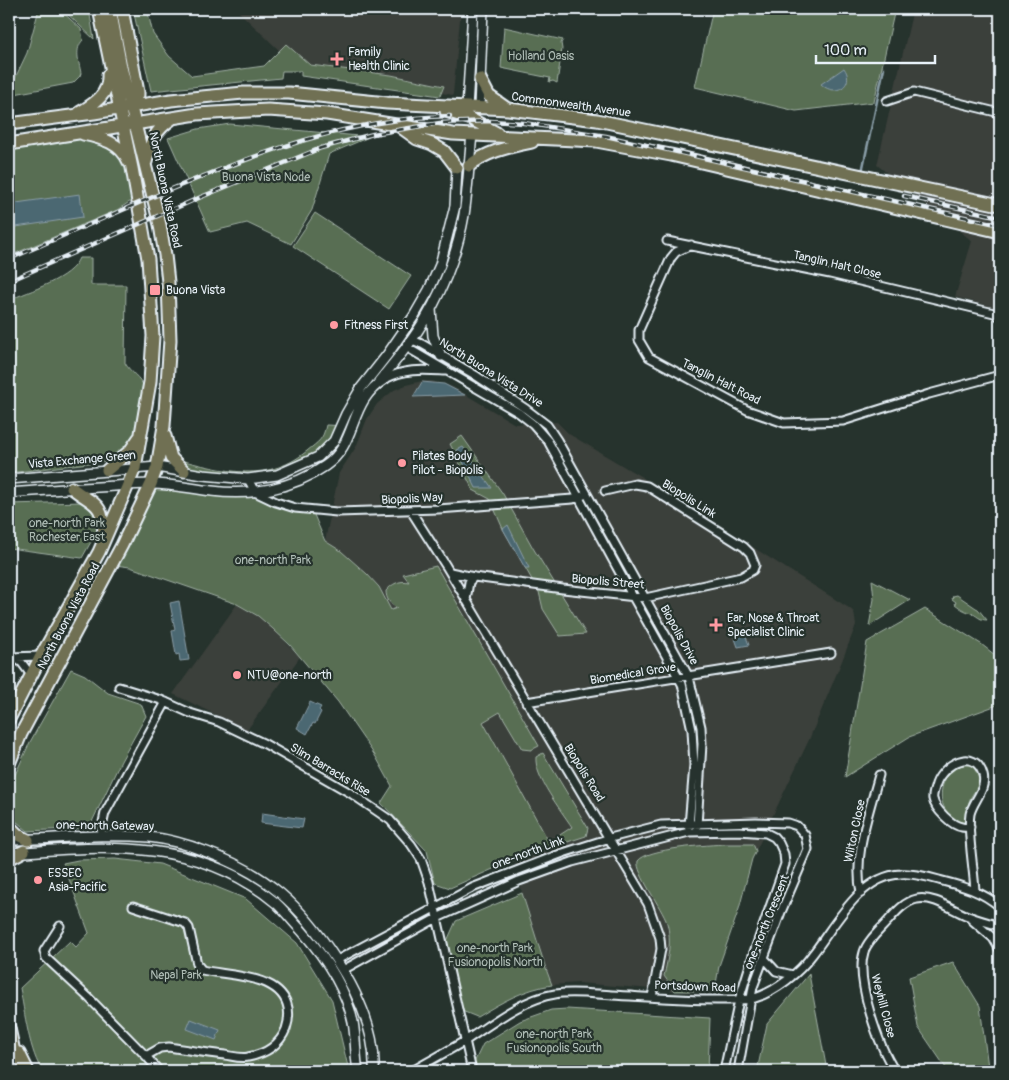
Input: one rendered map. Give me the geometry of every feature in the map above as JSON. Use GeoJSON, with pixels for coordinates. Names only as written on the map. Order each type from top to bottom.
{"type":"FeatureCollection","features":[{"type":"Feature","properties":{"kind":"main road","name":"North Buona Vista Road"},"geometry":{"type":"LineString","coordinates":[[9,764],[21,734],[122,545],[151,484],[157,467],[164,426],[170,340],[168,282],[160,225],[136,123],[125,107],[108,56],[99,9]]}},
{"type":"Feature","properties":{"kind":"main road","name":"North Buona Vista Road"},"geometry":{"type":"LineString","coordinates":[[9,719],[104,540],[128,485],[135,468],[150,382],[153,336],[148,260],[123,125],[125,107],[121,67],[110,9]]}},
{"type":"Feature","properties":{"kind":"main road"},"geometry":{"type":"LineString","coordinates":[[122,9],[138,92],[138,96],[125,107]]}},
{"type":"Feature","properties":{"kind":"main road"},"geometry":{"type":"LineString","coordinates":[[75,115],[94,104],[107,89],[108,56]]}},
{"type":"Feature","properties":{"kind":"main road"},"geometry":{"type":"LineString","coordinates":[[480,79],[489,96],[498,104],[508,109]]}},
{"type":"Feature","properties":{"kind":"main road"},"geometry":{"type":"LineString","coordinates":[[9,124],[171,100],[221,95],[290,93],[436,106],[449,113],[472,112]]}},
{"type":"Feature","properties":{"kind":"main road","name":"Commonwealth Avenue"},"geometry":{"type":"LineString","coordinates":[[472,112],[508,109],[597,120],[1000,205]]}},
{"type":"Feature","properties":{"kind":"main road"},"geometry":{"type":"LineString","coordinates":[[9,144],[197,114],[268,110],[327,114],[453,134],[596,141],[671,155],[1000,232]]}},
{"type":"Feature","properties":{"kind":"main road"},"geometry":{"type":"LineString","coordinates":[[453,134],[472,112]]}},
{"type":"Feature","properties":{"kind":"main road"},"geometry":{"type":"LineString","coordinates":[[472,112],[472,135]]}},
{"type":"Feature","properties":{"kind":"main road"},"geometry":{"type":"LineString","coordinates":[[472,112],[486,128],[506,137]]}},
{"type":"Feature","properties":{"kind":"main road"},"geometry":{"type":"LineString","coordinates":[[145,166],[152,139],[174,117]]}},
{"type":"Feature","properties":{"kind":"main road"},"geometry":{"type":"LineString","coordinates":[[398,126],[416,139],[432,144],[444,151],[457,168]]}},
{"type":"Feature","properties":{"kind":"main road"},"geometry":{"type":"LineString","coordinates":[[77,133],[99,137],[114,143],[127,156],[132,168]]}},
{"type":"Feature","properties":{"kind":"main road"},"geometry":{"type":"LineString","coordinates":[[469,166],[485,155],[503,148],[548,139]]}},
{"type":"Feature","properties":{"kind":"main road"},"geometry":{"type":"LineString","coordinates":[[164,426],[169,454],[174,462],[184,471]]}},
{"type":"Feature","properties":{"kind":"main road"},"geometry":{"type":"LineString","coordinates":[[107,470],[130,451],[141,434]]}},
{"type":"Feature","properties":{"kind":"main road"},"geometry":{"type":"LineString","coordinates":[[72,488],[91,499],[99,508],[103,519],[104,540]]}},
{"type":"Feature","properties":{"kind":"main road"},"geometry":{"type":"LineString","coordinates":[[9,826],[18,835],[28,840]]}},
{"type":"Feature","properties":{"kind":"main road"},"geometry":{"type":"LineString","coordinates":[[9,859],[24,852]]}},
{"type":"Feature","properties":{"kind":"main road"},"geometry":{"type":"LineString","coordinates":[[10,1033],[18,1071]]}},
{"type":"Feature","properties":{"kind":"main road"},"geometry":{"type":"LineString","coordinates":[[10,1033],[28,1071]]}},
{"type":"Feature","properties":{"kind":"street"},"geometry":{"type":"LineString","coordinates":[[472,112],[473,9]]}},
{"type":"Feature","properties":{"kind":"street"},"geometry":{"type":"LineString","coordinates":[[472,112],[480,79],[483,9]]}},
{"type":"Feature","properties":{"kind":"street"},"geometry":{"type":"LineString","coordinates":[[887,101],[914,92],[1000,113]]}},
{"type":"Feature","properties":{"kind":"street"},"geometry":{"type":"LineString","coordinates":[[409,343],[432,309],[457,245],[464,215],[472,135]]}},
{"type":"Feature","properties":{"kind":"street"},"geometry":{"type":"LineString","coordinates":[[157,467],[202,476],[248,479],[277,475],[318,457],[332,445],[361,388],[388,355],[429,290],[440,265],[456,206],[457,168]]}},
{"type":"Feature","properties":{"kind":"street","name":"Tanglin Halt Close"},"geometry":{"type":"LineString","coordinates":[[667,241],[822,272],[994,313],[1000,317]]}},
{"type":"Feature","properties":{"kind":"street","name":"Tanglin Halt Road"},"geometry":{"type":"LineString","coordinates":[[691,245],[683,248],[670,258],[639,330],[639,340],[649,357],[747,410],[784,423],[843,421],[929,394],[1000,376]]}},
{"type":"Feature","properties":{"kind":"street"},"geometry":{"type":"LineString","coordinates":[[432,309],[433,336],[441,356]]}},
{"type":"Feature","properties":{"kind":"street","name":"North Buona Vista Drive"},"geometry":{"type":"LineString","coordinates":[[399,338],[533,424],[548,441],[579,497]]}},
{"type":"Feature","properties":{"kind":"street","name":"North Buona Vista Drive"},"geometry":{"type":"LineString","coordinates":[[409,343],[422,344],[504,394],[547,425],[586,493]]}},
{"type":"Feature","properties":{"kind":"street","name":"North Buona Vista Drive"},"geometry":{"type":"LineString","coordinates":[[151,484],[225,492],[255,492],[293,484],[336,458],[348,438],[364,398],[409,343]]}},
{"type":"Feature","properties":{"kind":"street","name":"North Buona Vista Drive"},"geometry":{"type":"LineString","coordinates":[[374,387],[393,374],[415,369],[448,371]]}},
{"type":"Feature","properties":{"kind":"street","name":"Vista Exchange Green"},"geometry":{"type":"LineString","coordinates":[[9,479],[157,467]]}},
{"type":"Feature","properties":{"kind":"street"},"geometry":{"type":"LineString","coordinates":[[248,479],[255,492]]}},
{"type":"Feature","properties":{"kind":"street"},"geometry":{"type":"LineString","coordinates":[[9,493],[151,484]]}},
{"type":"Feature","properties":{"kind":"street","name":"Biopolis Link"},"geometry":{"type":"LineString","coordinates":[[604,490],[635,484],[647,486],[744,547],[753,558]]}},
{"type":"Feature","properties":{"kind":"street","name":"Biopolis Way"},"geometry":{"type":"LineString","coordinates":[[255,492],[276,502],[296,508],[337,512],[411,511],[579,497],[586,493]]}},
{"type":"Feature","properties":{"kind":"street","name":"Biopolis Drive"},"geometry":{"type":"LineString","coordinates":[[586,493],[690,677],[701,727],[702,744],[693,823],[689,832]]}},
{"type":"Feature","properties":{"kind":"street","name":"Biopolis Drive"},"geometry":{"type":"LineString","coordinates":[[579,497],[632,597],[679,678],[684,691],[692,730],[694,765],[693,823],[698,832]]}},
{"type":"Feature","properties":{"kind":"street"},"geometry":{"type":"LineString","coordinates":[[411,511],[450,572]]}},
{"type":"Feature","properties":{"kind":"street","name":"Biopolis Street"},"geometry":{"type":"LineString","coordinates":[[450,572],[474,577],[646,598],[741,577],[753,570],[755,565],[753,558]]}},
{"type":"Feature","properties":{"kind":"street","name":"Biopolis Road"},"geometry":{"type":"LineString","coordinates":[[450,572],[648,904],[660,938],[661,949],[652,997]]}},
{"type":"Feature","properties":{"kind":"street"},"geometry":{"type":"LineString","coordinates":[[466,600],[469,582],[474,577]]}},
{"type":"Feature","properties":{"kind":"street","name":"Biomedical Grove"},"geometry":{"type":"LineString","coordinates":[[526,702],[831,653]]}},
{"type":"Feature","properties":{"kind":"street"},"geometry":{"type":"LineString","coordinates":[[12,658],[41,656]]}},
{"type":"Feature","properties":{"kind":"street"},"geometry":{"type":"LineString","coordinates":[[12,658],[22,663],[32,675]]}},
{"type":"Feature","properties":{"kind":"street","name":"Slim Barracks Rise"},"geometry":{"type":"LineString","coordinates":[[119,687],[219,722],[265,744],[320,775],[390,820],[421,859],[429,882],[472,1071]]}},
{"type":"Feature","properties":{"kind":"street"},"geometry":{"type":"LineString","coordinates":[[100,836],[105,813],[166,702]]}},
{"type":"Feature","properties":{"kind":"street"},"geometry":{"type":"LineString","coordinates":[[970,827],[963,828],[957,825],[938,810],[933,798],[936,786],[944,770],[960,761],[968,760],[975,762],[984,780],[970,814],[976,891]]}},
{"type":"Feature","properties":{"kind":"street","name":"Wilton Close"},"geometry":{"type":"LineString","coordinates":[[861,893],[858,878],[858,861],[880,775]]}},
{"type":"Feature","properties":{"kind":"street","name":"one-north Link"},"geometry":{"type":"LineString","coordinates":[[328,966],[472,888],[610,838],[661,825],[756,822]]}},
{"type":"Feature","properties":{"kind":"street","name":"one-north Crescent"},"geometry":{"type":"LineString","coordinates":[[738,1071],[753,987],[808,849],[805,835],[797,826],[778,822],[756,822]]}},
{"type":"Feature","properties":{"kind":"street","name":"one-north Link"},"geometry":{"type":"LineString","coordinates":[[333,975],[437,918],[519,881],[572,862],[689,832],[756,831]]}},
{"type":"Feature","properties":{"kind":"street","name":"one-north Crescent"},"geometry":{"type":"LineString","coordinates":[[724,1071],[739,1000],[784,864],[784,854],[774,837],[756,831]]}},
{"type":"Feature","properties":{"kind":"street","name":"one-north Gateway"},"geometry":{"type":"LineString","coordinates":[[9,840],[100,836],[149,837],[189,846],[225,859],[261,878],[284,896],[310,922],[337,960],[366,1020],[374,1053],[374,1071]]}},
{"type":"Feature","properties":{"kind":"street","name":"one-north Gateway"},"geometry":{"type":"LineString","coordinates":[[9,852],[120,848],[146,850],[201,860],[250,884],[277,904],[316,947],[328,966],[344,996],[353,1022],[358,1071]]}},
{"type":"Feature","properties":{"kind":"street","name":"Portsdown Road"},"geometry":{"type":"LineString","coordinates":[[412,1071],[530,1001],[554,994],[580,993],[695,1000],[739,1000],[751,998],[769,991],[793,974],[812,956],[834,923],[861,893],[874,882],[888,876],[902,874],[933,878],[976,891],[1000,907]]}},
{"type":"Feature","properties":{"kind":"street","name":"Weyhill Close"},"geometry":{"type":"LineString","coordinates":[[895,1071],[882,1045],[862,981],[864,950],[898,909],[909,902],[919,899],[938,902],[966,915],[1000,926]]}},
{"type":"Feature","properties":{"kind":"street"},"geometry":{"type":"LineString","coordinates":[[133,906],[185,923],[189,928],[198,964],[202,970],[255,980],[276,988],[284,998],[289,1014],[284,1034],[276,1046],[246,1058],[169,1048],[160,1048],[146,1056]]}},
{"type":"Feature","properties":{"kind":"street","name":"Weyhill Close"},"geometry":{"type":"LineString","coordinates":[[966,915],[993,938],[1000,950]]}},
{"type":"Feature","properties":{"kind":"street"},"geometry":{"type":"LineString","coordinates":[[60,926],[44,951],[46,958],[146,1056],[158,1071]]}},
{"type":"Feature","properties":{"kind":"street"},"geometry":{"type":"LineString","coordinates":[[764,958],[776,971],[793,974]]}},
{"type":"Feature","properties":{"kind":"shaded area"},"geometry":{"type":"Polygon","coordinates":[[[236,9],[461,9],[453,95],[301,69],[236,9]]]}},
{"type":"Feature","properties":{"kind":"shaded area"},"geometry":{"type":"Polygon","coordinates":[[[913,9],[1000,9],[1000,309],[955,297],[972,241],[877,165],[913,9]]]}},
{"type":"Feature","properties":{"kind":"shaded area"},"geometry":{"type":"Polygon","coordinates":[[[422,381],[432,381],[453,387],[515,424],[557,422],[569,434],[640,476],[854,612],[856,625],[809,740],[752,859],[739,909],[719,966],[716,984],[708,991],[689,992],[578,983],[552,985],[522,893],[515,860],[518,858],[437,696],[379,587],[354,562],[325,541],[339,473],[356,447],[367,419],[377,404],[394,390],[422,381]]]}},
{"type":"Feature","properties":{"kind":"shaded area","name":"NTU@one-north"},"geometry":{"type":"Polygon","coordinates":[[[237,604],[258,616],[300,657],[247,730],[173,694],[237,604]]]}},
{"type":"Feature","properties":{"kind":"green space"},"geometry":{"type":"Polygon","coordinates":[[[39,9],[59,9],[81,29],[83,40],[78,51],[80,76],[73,83],[9,95],[9,91],[27,53],[39,9]]]}},
{"type":"Feature","properties":{"kind":"green space"},"geometry":{"type":"Polygon","coordinates":[[[62,9],[89,9],[94,39],[62,9]]]}},
{"type":"Feature","properties":{"kind":"green space"},"geometry":{"type":"Polygon","coordinates":[[[133,9],[147,9],[153,34],[169,56],[192,76],[264,66],[286,44],[310,65],[391,75],[444,86],[440,96],[301,76],[301,71],[282,71],[281,78],[151,91],[133,9]]]}},
{"type":"Feature","properties":{"kind":"green space"},"geometry":{"type":"Polygon","coordinates":[[[713,9],[895,9],[874,102],[796,111],[695,87],[713,9]]]}},
{"type":"Feature","properties":{"kind":"green space","name":"Holland Oasis"},"geometry":{"type":"Polygon","coordinates":[[[504,27],[563,40],[561,43],[562,49],[557,83],[549,82],[550,78],[501,68],[504,27]]]}},
{"type":"Feature","properties":{"kind":"green space","name":"Buona Vista Node"},"geometry":{"type":"Polygon","coordinates":[[[230,124],[369,137],[329,154],[312,210],[291,244],[247,223],[210,232],[168,138],[198,129],[230,124]]]}},
{"type":"Feature","properties":{"kind":"green space"},"geometry":{"type":"Polygon","coordinates":[[[77,133],[127,156],[139,196],[117,210],[9,256],[9,144],[77,133]]]}},
{"type":"Feature","properties":{"kind":"green space"},"geometry":{"type":"Polygon","coordinates":[[[315,213],[411,276],[389,309],[293,246],[315,213]]]}},
{"type":"Feature","properties":{"kind":"green space"},"geometry":{"type":"Polygon","coordinates":[[[79,258],[91,258],[91,285],[126,285],[125,363],[144,387],[135,440],[113,459],[9,473],[9,300],[59,278],[75,265],[79,258]]]}},
{"type":"Feature","properties":{"kind":"green space"},"geometry":{"type":"Polygon","coordinates":[[[326,425],[348,426],[338,443],[277,475],[251,477],[184,471],[171,458],[241,472],[274,468],[291,462],[315,445],[322,437],[326,425]]]}},
{"type":"Feature","properties":{"kind":"green space"},"geometry":{"type":"Polygon","coordinates":[[[462,436],[503,494],[533,548],[586,634],[560,636],[543,609],[539,592],[503,529],[490,499],[473,490],[450,444],[462,436]]]}},
{"type":"Feature","properties":{"kind":"green space","name":"one-north Park"},"geometry":{"type":"Polygon","coordinates":[[[151,484],[255,492],[312,510],[325,541],[341,551],[367,574],[379,587],[391,610],[397,608],[389,601],[386,591],[396,583],[409,582],[403,574],[436,566],[539,746],[531,750],[522,749],[500,712],[483,722],[549,842],[572,827],[549,793],[539,774],[536,757],[543,753],[588,828],[586,836],[518,858],[450,888],[435,883],[427,851],[381,803],[392,786],[376,757],[338,702],[290,645],[258,616],[237,604],[130,567],[115,565],[151,484]]]}},
{"type":"Feature","properties":{"kind":"green space","name":"one-north Park Rochester East"},"geometry":{"type":"Polygon","coordinates":[[[83,502],[93,510],[97,531],[82,558],[9,548],[9,504],[83,502]]]}},
{"type":"Feature","properties":{"kind":"green space"},"geometry":{"type":"Polygon","coordinates":[[[872,580],[910,600],[869,626],[874,599],[872,580]]]}},
{"type":"Feature","properties":{"kind":"green space"},"geometry":{"type":"Polygon","coordinates":[[[957,595],[978,609],[987,620],[963,610],[955,604],[956,602],[952,599],[953,596],[957,595]]]}},
{"type":"Feature","properties":{"kind":"green space"},"geometry":{"type":"Polygon","coordinates":[[[925,609],[981,644],[1000,659],[1000,704],[909,737],[845,777],[867,642],[925,609]]]}},
{"type":"Feature","properties":{"kind":"green space"},"geometry":{"type":"Polygon","coordinates":[[[71,669],[85,675],[108,693],[141,704],[146,716],[121,761],[89,828],[28,831],[11,817],[9,788],[30,742],[71,669]]]}},
{"type":"Feature","properties":{"kind":"green space"},"geometry":{"type":"Polygon","coordinates":[[[977,765],[982,770],[980,782],[969,804],[966,826],[947,812],[941,794],[944,782],[951,771],[957,766],[977,765]]]}},
{"type":"Feature","properties":{"kind":"green space"},"geometry":{"type":"Polygon","coordinates":[[[726,844],[753,844],[756,851],[752,859],[739,909],[719,966],[716,984],[708,991],[675,991],[664,976],[669,943],[667,923],[641,873],[638,861],[653,853],[665,850],[726,844]]]}},
{"type":"Feature","properties":{"kind":"green space","name":"Nepal Park"},"geometry":{"type":"Polygon","coordinates":[[[115,859],[160,864],[246,899],[297,943],[332,1000],[349,1071],[43,1071],[34,1055],[20,988],[70,941],[76,947],[89,933],[63,863],[78,860],[115,859]]]}},
{"type":"Feature","properties":{"kind":"green space","name":"one-north Park Fusionopolis North"},"geometry":{"type":"Polygon","coordinates":[[[522,893],[552,985],[523,993],[504,1001],[477,1017],[462,1011],[447,941],[456,921],[522,893]]]}},
{"type":"Feature","properties":{"kind":"green space"},"geometry":{"type":"Polygon","coordinates":[[[953,962],[980,1006],[988,1067],[968,1071],[948,1071],[918,1027],[909,977],[953,962]]]}},
{"type":"Feature","properties":{"kind":"green space"},"geometry":{"type":"Polygon","coordinates":[[[809,974],[827,1071],[757,1071],[767,1024],[809,974]]]}},
{"type":"Feature","properties":{"kind":"green space","name":"one-north Park Fusionopolis South"},"geometry":{"type":"Polygon","coordinates":[[[567,1009],[710,1018],[708,1071],[475,1071],[473,1065],[483,1044],[520,1021],[551,1010],[567,1009]]]}},
{"type":"Feature","properties":{"kind":"water"},"geometry":{"type":"Polygon","coordinates":[[[844,68],[847,80],[842,88],[832,90],[821,84],[844,68]]]}},
{"type":"Feature","properties":{"kind":"water"},"geometry":{"type":"Polygon","coordinates":[[[80,194],[83,217],[9,228],[9,204],[80,194]]]}},
{"type":"Feature","properties":{"kind":"water"},"geometry":{"type":"Polygon","coordinates":[[[422,382],[444,384],[465,395],[413,397],[422,382]]]}},
{"type":"Feature","properties":{"kind":"water"},"geometry":{"type":"Polygon","coordinates":[[[463,447],[492,488],[476,488],[457,450],[463,447]]]}},
{"type":"Feature","properties":{"kind":"water"},"geometry":{"type":"Polygon","coordinates":[[[508,525],[529,568],[525,568],[503,529],[508,525]]]}},
{"type":"Feature","properties":{"kind":"water"},"geometry":{"type":"Polygon","coordinates":[[[179,601],[189,660],[180,661],[179,654],[176,655],[172,631],[175,630],[170,603],[179,601]]]}},
{"type":"Feature","properties":{"kind":"water"},"geometry":{"type":"Polygon","coordinates":[[[744,631],[749,645],[738,647],[733,633],[744,631]]]}},
{"type":"Feature","properties":{"kind":"water"},"geometry":{"type":"Polygon","coordinates":[[[310,702],[321,707],[319,710],[321,712],[307,734],[297,728],[310,702]]]}},
{"type":"Feature","properties":{"kind":"water"},"geometry":{"type":"Polygon","coordinates":[[[262,813],[304,819],[302,828],[261,823],[262,813]]]}},
{"type":"Feature","properties":{"kind":"water"},"geometry":{"type":"Polygon","coordinates":[[[191,1019],[220,1030],[216,1040],[187,1029],[191,1019]]]}},
{"type":"Feature","properties":{"kind":"waterway"},"geometry":{"type":"LineString","coordinates":[[862,172],[884,68]]}},
{"type":"Feature","properties":{"kind":"railway"},"geometry":{"type":"LineString","coordinates":[[9,259],[162,193],[268,152],[339,131],[375,123],[412,118],[450,116]]}},
{"type":"Feature","properties":{"kind":"railway"},"geometry":{"type":"LineString","coordinates":[[9,281],[201,197],[321,148],[373,134],[440,123],[490,121],[524,123],[606,136],[1000,225]]}},
{"type":"Feature","properties":{"kind":"railway"},"geometry":{"type":"LineString","coordinates":[[904,196],[1000,217]]}},
{"type":"Feature","properties":{"kind":"place","name":"Family Health Clinic"},"geometry":{"type":"Point","coordinates":[337,59]}},
{"type":"Feature","properties":{"kind":"place","name":"Buona Vista"},"geometry":{"type":"Point","coordinates":[155,290]}},
{"type":"Feature","properties":{"kind":"place","name":"Fitness First"},"geometry":{"type":"Point","coordinates":[334,325]}},
{"type":"Feature","properties":{"kind":"place","name":"Pilates Body Pilot - Biopolis"},"geometry":{"type":"Point","coordinates":[402,463]}},
{"type":"Feature","properties":{"kind":"place","name":"Ear, Nose & Throat Specialist Clinic"},"geometry":{"type":"Point","coordinates":[716,625]}},
{"type":"Feature","properties":{"kind":"place","name":"NTU@one-north"},"geometry":{"type":"Point","coordinates":[237,675]}},
{"type":"Feature","properties":{"kind":"place","name":"ESSEC Asia-Pacific"},"geometry":{"type":"Point","coordinates":[38,880]}}]}
